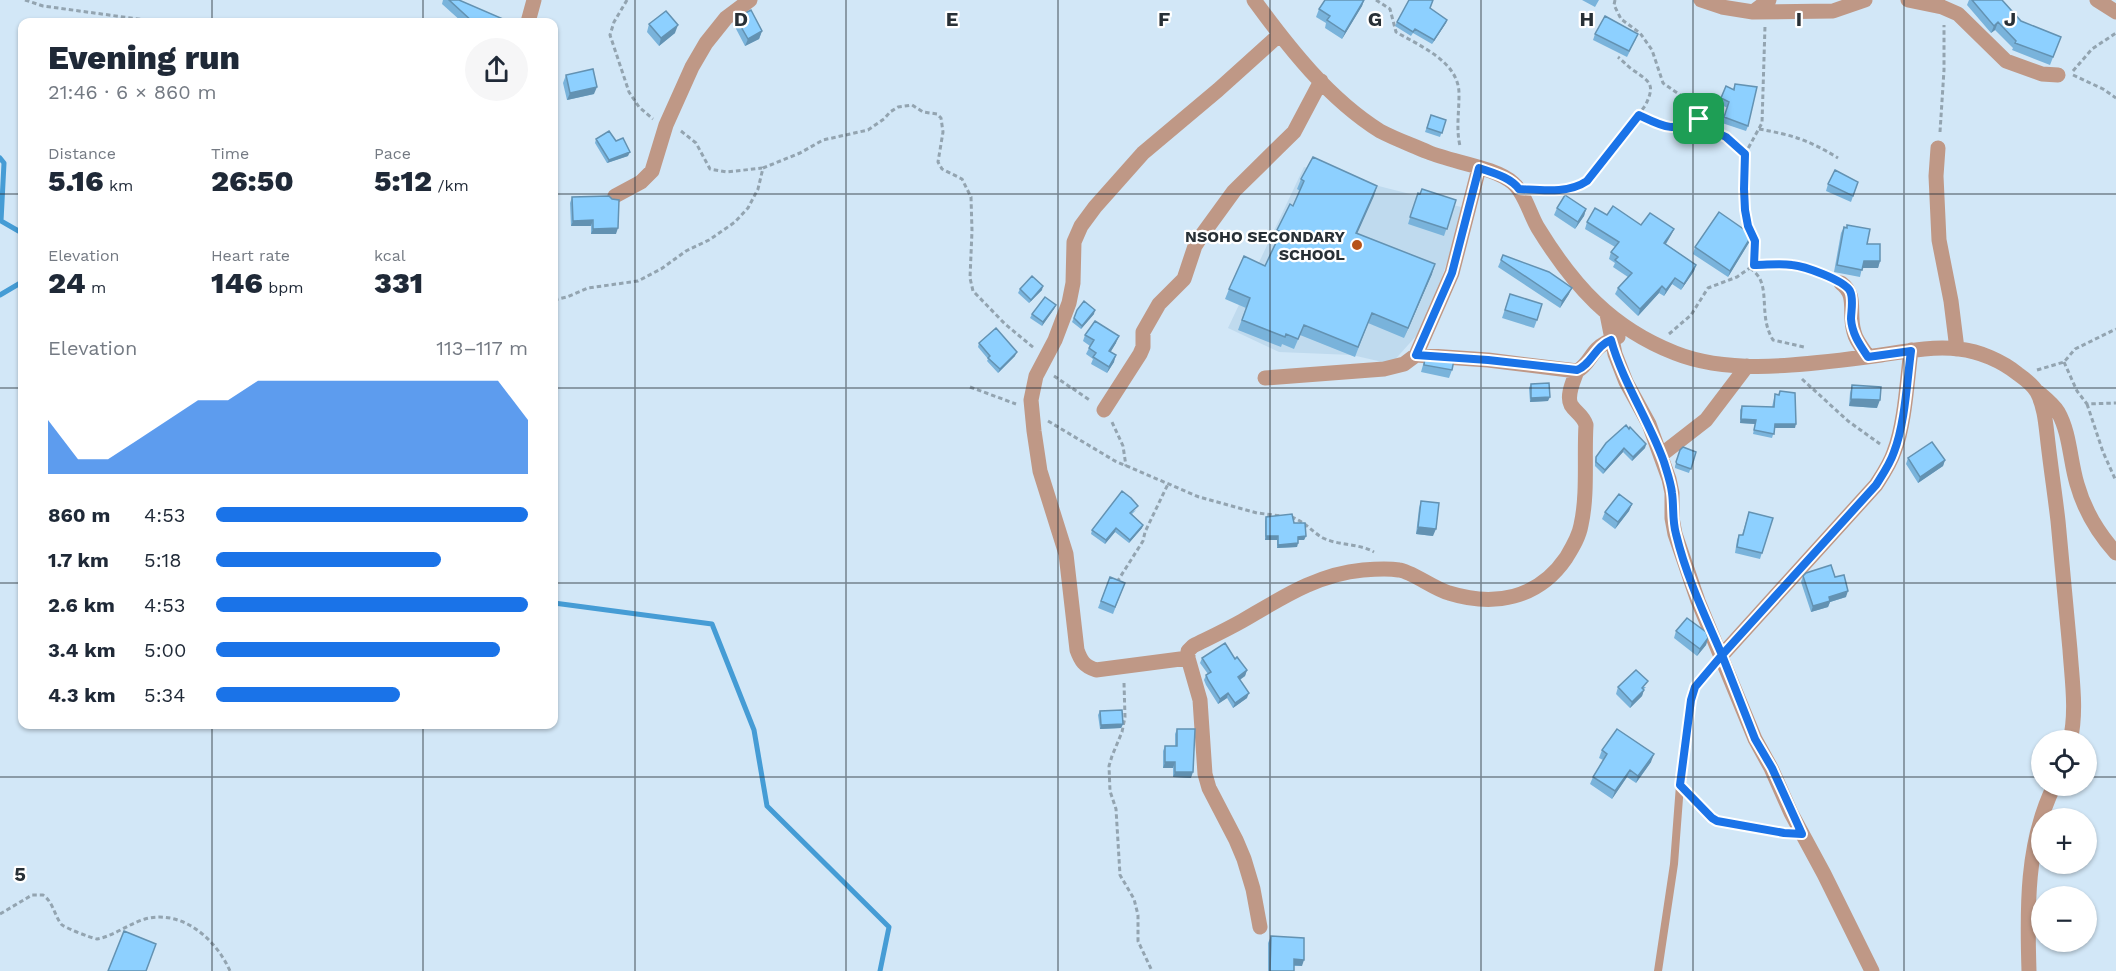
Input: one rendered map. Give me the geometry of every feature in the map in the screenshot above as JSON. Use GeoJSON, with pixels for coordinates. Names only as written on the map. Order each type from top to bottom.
{"type":"FeatureCollection","features":[{"type":"Feature","properties":{"kind":"street"},"geometry":{"type":"LineString","coordinates":[[529,18],[534,0]]}},
{"type":"Feature","properties":{"kind":"street"},"geometry":{"type":"LineString","coordinates":[[615,196],[641,182],[652,171],[666,125],[692,67],[706,43],[726,18],[750,0]]}},
{"type":"Feature","properties":{"kind":"street"},"geometry":{"type":"LineString","coordinates":[[1254,0],[1279,35],[1321,81],[1345,104],[1381,131],[1435,155],[1506,178],[1515,184],[1532,218],[1557,258],[1607,314],[1632,332],[1655,344],[1680,355],[1716,363],[1747,366],[1787,366],[1941,348],[1983,355],[2010,367],[2058,411],[2064,427],[2077,486],[2085,507],[2096,527],[2116,553]]}},
{"type":"Feature","properties":{"kind":"street"},"geometry":{"type":"LineString","coordinates":[[1701,0],[1730,9],[1833,11],[1865,0]]}},
{"type":"Feature","properties":{"kind":"street"},"geometry":{"type":"LineString","coordinates":[[1908,0],[1942,7],[1964,20],[2006,61],[2042,74],[2058,75]]}},
{"type":"Feature","properties":{"kind":"street"},"geometry":{"type":"LineString","coordinates":[[2097,0],[2116,12]]}},
{"type":"Feature","properties":{"kind":"street"},"geometry":{"type":"LineString","coordinates":[[1188,658],[1096,670],[1082,662],[1077,650],[1066,554],[1040,471],[1031,400],[1036,376],[1064,321],[1073,283],[1074,242],[1081,226],[1115,183],[1143,153],[1279,35]]}},
{"type":"Feature","properties":{"kind":"street"},"geometry":{"type":"LineString","coordinates":[[1104,410],[1140,354],[1143,347],[1143,332],[1159,304],[1184,279],[1195,246],[1234,191],[1294,132],[1321,81]]}},
{"type":"Feature","properties":{"kind":"street"},"geometry":{"type":"LineString","coordinates":[[1938,148],[1936,176],[1939,240],[1951,301],[1957,349]]}},
{"type":"Feature","properties":{"kind":"street"},"geometry":{"type":"LineString","coordinates":[[1265,378],[1384,369],[1404,364],[1416,355],[1452,273],[1471,166]]}},
{"type":"Feature","properties":{"kind":"street"},"geometry":{"type":"LineString","coordinates":[[1841,283],[1849,289],[1851,294],[1851,320],[1854,334],[1868,357]]}},
{"type":"Feature","properties":{"kind":"street"},"geometry":{"type":"LineString","coordinates":[[1607,314],[1611,340],[1626,382],[1649,424],[1661,455],[1672,493],[1672,518],[1679,548],[1698,601],[1755,739],[1772,768],[1802,834],[1872,971]]}},
{"type":"Feature","properties":{"kind":"street"},"geometry":{"type":"LineString","coordinates":[[1416,355],[1577,370],[1582,368],[1596,349],[1632,332]]}},
{"type":"Feature","properties":{"kind":"street"},"geometry":{"type":"LineString","coordinates":[[1722,655],[1876,485],[1888,466],[1895,450],[1911,351]]}},
{"type":"Feature","properties":{"kind":"street"},"geometry":{"type":"LineString","coordinates":[[1661,455],[1706,420],[1747,366]]}},
{"type":"Feature","properties":{"kind":"street"},"geometry":{"type":"LineString","coordinates":[[1260,927],[1253,889],[1244,859],[1209,788],[1205,774],[1200,700],[1188,651],[1193,646],[1239,623],[1282,597],[1338,574],[1363,570],[1401,570],[1448,593],[1490,599],[1508,598],[1526,593],[1541,585],[1561,565],[1573,547],[1581,525],[1586,425],[1584,417],[1571,404],[1570,396],[1577,370]]}},
{"type":"Feature","properties":{"kind":"street"},"geometry":{"type":"LineString","coordinates":[[2036,390],[2044,419],[2064,584],[2073,685],[2072,730]]}},
{"type":"Feature","properties":{"kind":"street"},"geometry":{"type":"LineString","coordinates":[[2029,971],[2029,902],[2032,859],[2039,824],[2050,796]]}},
{"type":"Feature","properties":{"kind":"lane"},"geometry":{"type":"LineString","coordinates":[[1658,971],[1674,864],[1680,785],[1691,700],[1695,687],[1722,655]]}},
{"type":"Feature","properties":{"kind":"path"},"geometry":{"type":"LineString","coordinates":[[25,0],[43,6],[130,18]]}},
{"type":"Feature","properties":{"kind":"path"},"geometry":{"type":"LineString","coordinates":[[627,0],[614,22],[610,35],[633,99],[647,114],[690,137],[696,143],[710,169],[727,172],[763,168],[800,153],[823,140],[868,130],[898,107],[912,105],[923,112],[940,115],[943,126],[938,162],[942,169],[962,179],[971,198],[970,278],[973,291],[1005,324],[1046,357]]}},
{"type":"Feature","properties":{"kind":"path"},"geometry":{"type":"LineString","coordinates":[[1376,0],[1390,9],[1396,32],[1442,61],[1452,71],[1458,82],[1458,135],[1471,166]]}},
{"type":"Feature","properties":{"kind":"path"},"geometry":{"type":"LineString","coordinates":[[1615,0],[1614,5],[1621,19],[1640,33],[1652,50],[1663,83],[1683,97],[1707,128],[1726,137],[1745,154]]}},
{"type":"Feature","properties":{"kind":"path"},"geometry":{"type":"LineString","coordinates":[[1938,148],[1946,36],[1942,7]]}},
{"type":"Feature","properties":{"kind":"path"},"geometry":{"type":"LineString","coordinates":[[1763,8],[1763,112],[1759,129],[1745,154],[1744,200],[1748,226],[1755,241],[1752,267],[1760,277],[1763,287],[1764,310],[1773,340],[1810,348]]}},
{"type":"Feature","properties":{"kind":"path"},"geometry":{"type":"LineString","coordinates":[[2116,33],[2092,49],[2071,75],[2103,89],[2116,98]]}},
{"type":"Feature","properties":{"kind":"path"},"geometry":{"type":"LineString","coordinates":[[1519,189],[1556,190],[1580,186],[1587,181],[1639,115],[1650,96],[1649,81],[1618,57]]}},
{"type":"Feature","properties":{"kind":"path"},"geometry":{"type":"LineString","coordinates":[[1639,115],[1672,128],[1685,127],[1699,119]]}},
{"type":"Feature","properties":{"kind":"path"},"geometry":{"type":"LineString","coordinates":[[1759,129],[1796,136],[1821,147],[1838,158]]}},
{"type":"Feature","properties":{"kind":"path"},"geometry":{"type":"LineString","coordinates":[[558,299],[588,288],[638,281],[661,269],[686,251],[709,240],[735,222],[748,207],[758,189],[763,168]]}},
{"type":"Feature","properties":{"kind":"path"},"geometry":{"type":"LineString","coordinates":[[1655,344],[1691,315],[1708,288],[1737,277],[1752,267],[1791,265],[1806,268],[1841,283]]}},
{"type":"Feature","properties":{"kind":"path"},"geometry":{"type":"LineString","coordinates":[[2022,377],[2064,362],[2075,349],[2116,329]]}},
{"type":"Feature","properties":{"kind":"path"},"geometry":{"type":"LineString","coordinates":[[2064,362],[2077,392],[2087,404],[2103,452],[2116,481]]}},
{"type":"Feature","properties":{"kind":"path"},"geometry":{"type":"LineString","coordinates":[[1787,366],[1862,433],[1895,450]]}},
{"type":"Feature","properties":{"kind":"path"},"geometry":{"type":"LineString","coordinates":[[970,387],[1016,404],[1115,461],[1199,497],[1238,509],[1296,519],[1311,527],[1321,537],[1365,547],[1378,554]]}},
{"type":"Feature","properties":{"kind":"path"},"geometry":{"type":"LineString","coordinates":[[2087,404],[2116,404]]}},
{"type":"Feature","properties":{"kind":"path"},"geometry":{"type":"LineString","coordinates":[[1117,582],[1143,541],[1168,484]]}},
{"type":"Feature","properties":{"kind":"path"},"geometry":{"type":"LineString","coordinates":[[1123,666],[1125,717],[1109,766],[1110,790],[1116,809],[1120,875],[1134,899],[1138,915],[1138,941],[1152,971]]}},
{"type":"Feature","properties":{"kind":"path"},"geometry":{"type":"LineString","coordinates":[[1680,785],[1717,821],[1802,834]]}},
{"type":"Feature","properties":{"kind":"path"},"geometry":{"type":"LineString","coordinates":[[0,914],[32,895],[43,895],[51,903],[60,923],[65,928],[97,939],[146,919],[176,919],[189,923],[203,935],[216,949],[230,971]]}},
{"type":"Feature","properties":{"kind":"shaded area","name":"NSOHO SECONDARY SCHOOL"},"geometry":{"type":"Polygon","coordinates":[[[1304,167],[1465,208],[1426,325],[1391,364],[1352,355],[1279,352],[1228,328],[1304,167]]]}},
{"type":"Feature","properties":{"kind":"building"},"geometry":{"type":"Polygon","coordinates":[[[449,0],[459,0],[501,18],[469,18],[449,0]]]}},
{"type":"Feature","properties":{"kind":"building"},"geometry":{"type":"Polygon","coordinates":[[[1325,0],[1364,0],[1345,32],[1327,20],[1330,16],[1319,9],[1325,0]]]}},
{"type":"Feature","properties":{"kind":"building"},"geometry":{"type":"Polygon","coordinates":[[[1409,0],[1433,0],[1430,8],[1447,20],[1434,40],[1415,29],[1413,32],[1397,22],[1409,0]]]}},
{"type":"Feature","properties":{"kind":"building"},"geometry":{"type":"Polygon","coordinates":[[[1972,0],[2002,0],[2021,21],[2061,37],[2053,57],[2015,43],[2016,41],[1998,22],[1994,26],[1972,0]]]}},
{"type":"Feature","properties":{"kind":"building"},"geometry":{"type":"Polygon","coordinates":[[[751,10],[762,31],[748,39],[736,18],[751,10]]]}},
{"type":"Feature","properties":{"kind":"building"},"geometry":{"type":"Polygon","coordinates":[[[666,11],[678,25],[661,38],[649,24],[666,11]]]}},
{"type":"Feature","properties":{"kind":"building"},"geometry":{"type":"Polygon","coordinates":[[[1605,16],[1638,34],[1629,51],[1595,34],[1605,16]]]}},
{"type":"Feature","properties":{"kind":"building"},"geometry":{"type":"Polygon","coordinates":[[[593,69],[597,87],[570,93],[566,75],[593,69]]]}},
{"type":"Feature","properties":{"kind":"building"},"geometry":{"type":"Polygon","coordinates":[[[1735,84],[1757,87],[1748,126],[1724,117],[1729,102],[1721,98],[1726,86],[1734,90],[1735,84]]]}},
{"type":"Feature","properties":{"kind":"building"},"geometry":{"type":"Polygon","coordinates":[[[1431,115],[1446,120],[1442,133],[1427,128],[1431,115]]]}},
{"type":"Feature","properties":{"kind":"building"},"geometry":{"type":"Polygon","coordinates":[[[609,131],[616,141],[623,138],[630,152],[609,160],[596,139],[609,131]]]}},
{"type":"Feature","properties":{"kind":"building","name":"NSOHO SECONDARY SCHOOL"},"geometry":{"type":"Polygon","coordinates":[[[1313,157],[1377,186],[1356,233],[1435,264],[1408,328],[1372,313],[1358,347],[1304,325],[1298,339],[1286,334],[1285,337],[1242,320],[1250,298],[1229,289],[1244,256],[1265,266],[1281,232],[1277,230],[1290,204],[1293,206],[1304,181],[1301,179],[1313,157]]]}},
{"type":"Feature","properties":{"kind":"building"},"geometry":{"type":"Polygon","coordinates":[[[1835,170],[1858,182],[1853,196],[1828,184],[1835,170]]]}},
{"type":"Feature","properties":{"kind":"building"},"geometry":{"type":"Polygon","coordinates":[[[1422,189],[1456,200],[1447,229],[1410,217],[1418,193],[1420,194],[1422,189]]]}},
{"type":"Feature","properties":{"kind":"building"},"geometry":{"type":"Polygon","coordinates":[[[1565,195],[1586,209],[1578,222],[1557,208],[1565,195]]]}},
{"type":"Feature","properties":{"kind":"building"},"geometry":{"type":"Polygon","coordinates":[[[609,196],[619,200],[618,228],[593,229],[593,220],[573,221],[572,197],[609,196]]]}},
{"type":"Feature","properties":{"kind":"building"},"geometry":{"type":"Polygon","coordinates":[[[1613,206],[1641,225],[1650,213],[1674,229],[1664,243],[1696,265],[1684,284],[1675,278],[1666,290],[1662,286],[1640,309],[1618,288],[1632,273],[1615,260],[1618,257],[1611,252],[1619,242],[1587,222],[1595,208],[1607,215],[1613,206]]]}},
{"type":"Feature","properties":{"kind":"building"},"geometry":{"type":"Polygon","coordinates":[[[1719,212],[1752,235],[1730,271],[1695,247],[1719,212]]]}},
{"type":"Feature","properties":{"kind":"building"},"geometry":{"type":"Polygon","coordinates":[[[1847,225],[1870,229],[1867,244],[1880,244],[1880,261],[1864,261],[1862,270],[1837,265],[1844,227],[1847,228],[1847,225]]]}},
{"type":"Feature","properties":{"kind":"building"},"geometry":{"type":"Polygon","coordinates":[[[1503,255],[1549,272],[1572,288],[1562,301],[1501,260],[1503,255]]]}},
{"type":"Feature","properties":{"kind":"building"},"geometry":{"type":"Polygon","coordinates":[[[1032,276],[1043,286],[1031,300],[1020,289],[1032,276]]]}},
{"type":"Feature","properties":{"kind":"building"},"geometry":{"type":"Polygon","coordinates":[[[1510,294],[1542,304],[1537,320],[1505,310],[1510,294]]]}},
{"type":"Feature","properties":{"kind":"building"},"geometry":{"type":"Polygon","coordinates":[[[1045,297],[1056,305],[1043,322],[1032,314],[1045,297]]]}},
{"type":"Feature","properties":{"kind":"building"},"geometry":{"type":"Polygon","coordinates":[[[1084,301],[1095,310],[1082,326],[1074,318],[1084,301]]]}},
{"type":"Feature","properties":{"kind":"building"},"geometry":{"type":"Polygon","coordinates":[[[1095,321],[1119,336],[1109,351],[1116,355],[1109,367],[1093,357],[1096,353],[1089,348],[1094,340],[1085,335],[1095,321]]]}},
{"type":"Feature","properties":{"kind":"building"},"geometry":{"type":"Polygon","coordinates":[[[996,328],[1017,352],[1000,369],[988,358],[990,356],[979,343],[996,328]]]}},
{"type":"Feature","properties":{"kind":"building"},"geometry":{"type":"Polygon","coordinates":[[[1425,358],[1454,360],[1452,370],[1424,365],[1425,358]]]}},
{"type":"Feature","properties":{"kind":"building"},"geometry":{"type":"Polygon","coordinates":[[[1549,383],[1550,397],[1531,398],[1531,384],[1549,383]]]}},
{"type":"Feature","properties":{"kind":"building"},"geometry":{"type":"Polygon","coordinates":[[[1852,385],[1881,387],[1880,400],[1851,399],[1852,385]]]}},
{"type":"Feature","properties":{"kind":"building"},"geometry":{"type":"Polygon","coordinates":[[[1780,391],[1795,393],[1796,424],[1775,424],[1774,434],[1754,430],[1756,420],[1741,419],[1742,406],[1774,407],[1775,394],[1779,395],[1780,391]]]}},
{"type":"Feature","properties":{"kind":"building"},"geometry":{"type":"Polygon","coordinates":[[[1626,425],[1646,444],[1633,457],[1624,448],[1605,470],[1596,462],[1596,457],[1606,443],[1626,425]]]}},
{"type":"Feature","properties":{"kind":"building"},"geometry":{"type":"Polygon","coordinates":[[[1932,442],[1945,460],[1920,477],[1908,458],[1932,442]]]}},
{"type":"Feature","properties":{"kind":"building"},"geometry":{"type":"Polygon","coordinates":[[[1683,447],[1696,452],[1691,469],[1676,462],[1683,447]]]}},
{"type":"Feature","properties":{"kind":"building"},"geometry":{"type":"Polygon","coordinates":[[[1122,491],[1138,506],[1130,513],[1143,525],[1130,540],[1116,528],[1106,540],[1092,530],[1122,491]]]}},
{"type":"Feature","properties":{"kind":"building"},"geometry":{"type":"Polygon","coordinates":[[[1619,494],[1632,504],[1618,522],[1605,512],[1619,494]]]}},
{"type":"Feature","properties":{"kind":"building"},"geometry":{"type":"Polygon","coordinates":[[[1421,501],[1439,503],[1436,529],[1418,527],[1421,501]]]}},
{"type":"Feature","properties":{"kind":"building"},"geometry":{"type":"Polygon","coordinates":[[[1749,512],[1773,518],[1762,553],[1737,547],[1739,535],[1743,535],[1749,512]]]}},
{"type":"Feature","properties":{"kind":"building"},"geometry":{"type":"Polygon","coordinates":[[[1292,514],[1294,523],[1305,523],[1306,536],[1298,537],[1298,543],[1278,545],[1278,536],[1266,536],[1266,517],[1292,514]]]}},
{"type":"Feature","properties":{"kind":"building"},"geometry":{"type":"Polygon","coordinates":[[[1831,565],[1835,577],[1844,575],[1848,591],[1829,597],[1830,601],[1813,606],[1803,576],[1831,565]]]}},
{"type":"Feature","properties":{"kind":"building"},"geometry":{"type":"Polygon","coordinates":[[[1110,577],[1125,583],[1115,607],[1101,601],[1110,577]]]}},
{"type":"Feature","properties":{"kind":"building"},"geometry":{"type":"Polygon","coordinates":[[[1687,618],[1706,632],[1708,638],[1700,649],[1676,631],[1687,618]]]}},
{"type":"Feature","properties":{"kind":"building"},"geometry":{"type":"Polygon","coordinates":[[[1225,643],[1235,659],[1237,657],[1247,670],[1238,677],[1249,693],[1235,703],[1228,693],[1220,699],[1208,680],[1206,675],[1211,672],[1202,658],[1225,643]]]}},
{"type":"Feature","properties":{"kind":"building"},"geometry":{"type":"Polygon","coordinates":[[[1636,670],[1648,681],[1642,688],[1644,690],[1632,702],[1618,687],[1636,670]]]}},
{"type":"Feature","properties":{"kind":"building"},"geometry":{"type":"Polygon","coordinates":[[[1122,710],[1123,724],[1101,725],[1100,711],[1122,710]]]}},
{"type":"Feature","properties":{"kind":"building"},"geometry":{"type":"Polygon","coordinates":[[[1177,729],[1195,729],[1193,772],[1175,772],[1175,762],[1165,762],[1165,746],[1177,746],[1177,729]]]}},
{"type":"Feature","properties":{"kind":"building"},"geometry":{"type":"Polygon","coordinates":[[[1617,729],[1654,754],[1638,776],[1630,770],[1615,791],[1593,777],[1607,754],[1602,750],[1617,729]]]}},
{"type":"Feature","properties":{"kind":"building"},"geometry":{"type":"Polygon","coordinates":[[[124,931],[156,944],[146,971],[108,971],[124,931]]]}},
{"type":"Feature","properties":{"kind":"building"},"geometry":{"type":"Polygon","coordinates":[[[1271,936],[1304,938],[1304,960],[1294,959],[1294,971],[1270,971],[1271,936]]]}},
{"type":"Feature","properties":{"kind":"waterway"},"geometry":{"type":"LineString","coordinates":[[0,158],[4,163],[1,221],[18,231]]}},
{"type":"Feature","properties":{"kind":"waterway"},"geometry":{"type":"LineString","coordinates":[[0,295],[18,284]]}},
{"type":"Feature","properties":{"kind":"waterway"},"geometry":{"type":"LineString","coordinates":[[558,604],[712,624],[754,730],[767,806],[889,927],[880,971]]}},
{"type":"Feature","properties":{"kind":"place","name":"NSOHO SECONDARY SCHOOL"},"geometry":{"type":"Point","coordinates":[1357,245]}},
{"type":"Feature","properties":{"kind":"route"},"geometry":{"type":"LineString","coordinates":[[1699,119],[1685,127],[1672,128],[1639,115],[1587,181],[1580,186],[1556,190],[1519,189],[1506,178],[1479,168],[1452,273],[1416,355],[1512,362],[1577,370],[1582,368],[1596,349],[1604,342],[1611,340],[1626,382],[1649,424],[1661,455],[1672,493],[1672,518],[1679,548],[1698,601],[1722,655],[1695,687],[1691,700],[1680,785],[1717,821],[1802,834],[1772,768],[1755,739],[1722,655],[1876,485],[1888,466],[1895,450],[1901,422],[1911,351],[1868,357],[1854,334],[1851,320],[1851,294],[1849,289],[1841,283],[1806,268],[1791,265],[1754,265],[1755,241],[1748,226],[1745,210],[1745,154],[1726,137],[1707,128],[1699,119]]}}]}
